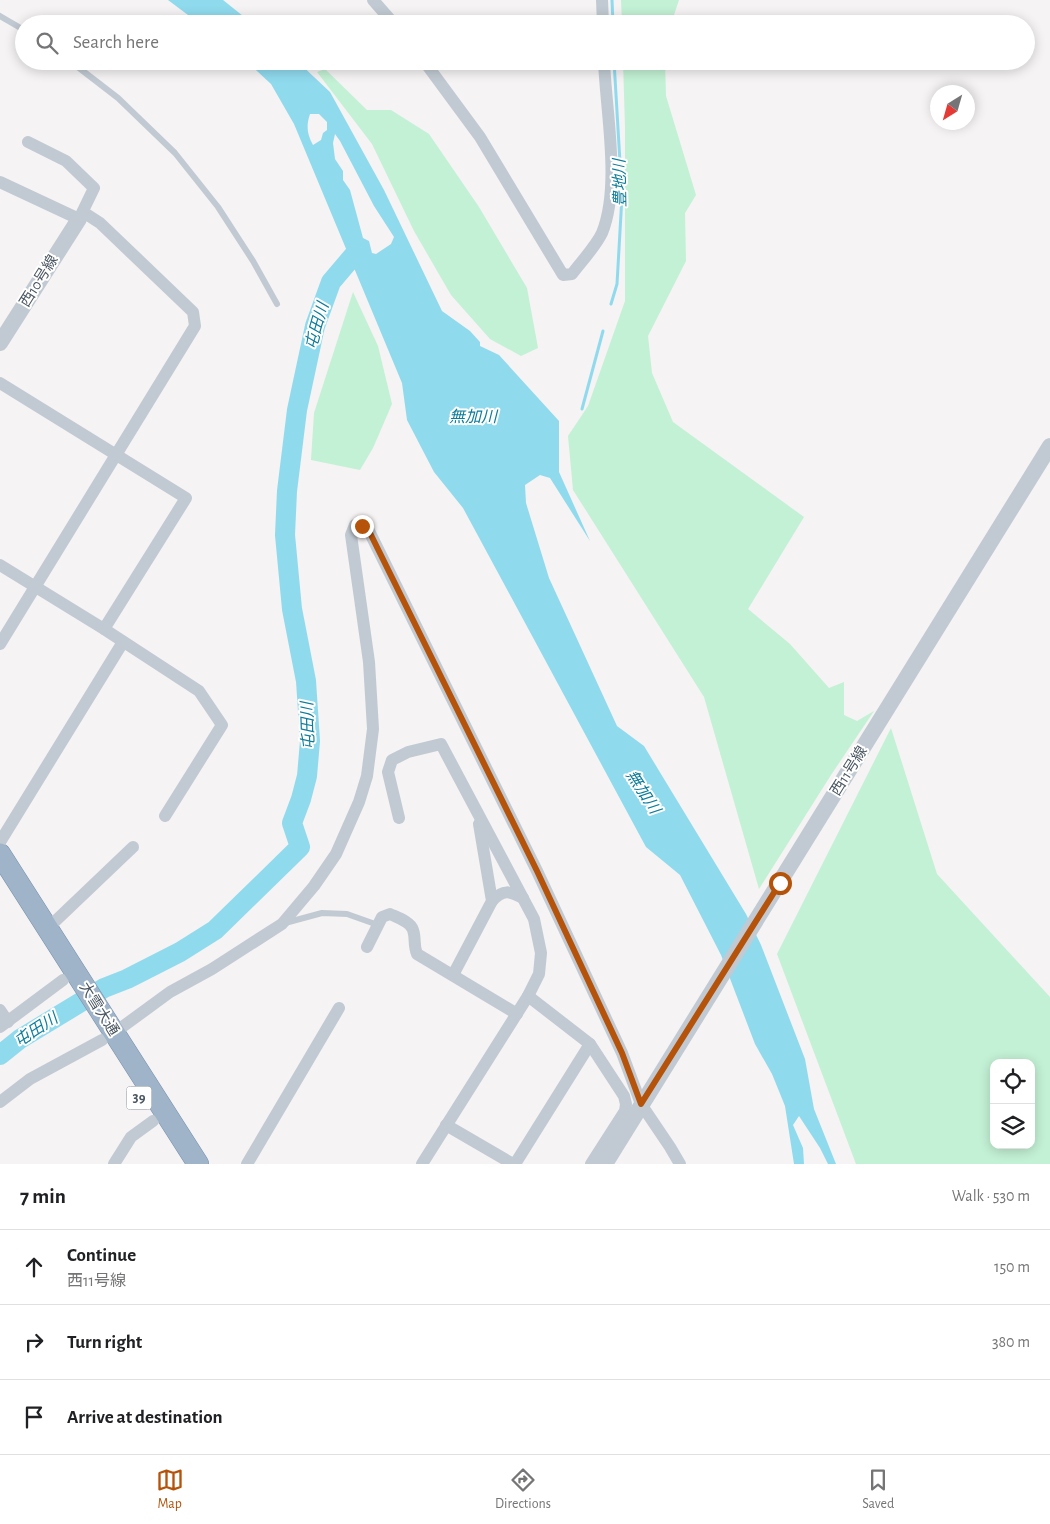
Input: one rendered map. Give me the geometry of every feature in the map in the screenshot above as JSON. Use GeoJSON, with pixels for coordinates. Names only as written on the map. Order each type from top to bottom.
{"type":"FeatureCollection","features":[{"type":"Feature","properties":{"kind":"highway","name":"大雪大通"},"geometry":{"type":"LineString","coordinates":[[0,854],[48,929],[70,983]]}},
{"type":"Feature","properties":{"kind":"highway","name":"大雪大通"},"geometry":{"type":"LineString","coordinates":[[0,879],[70,983],[198,1164]]}},
{"type":"Feature","properties":{"kind":"highway","name":"大雪大通"},"geometry":{"type":"LineString","coordinates":[[105,1032],[153,1120],[181,1164]]}},
{"type":"Feature","properties":{"kind":"street"},"geometry":{"type":"LineString","coordinates":[[373,0],[386,15]]}},
{"type":"Feature","properties":{"kind":"street"},"geometry":{"type":"LineString","coordinates":[[602,0],[603,15]]}},
{"type":"Feature","properties":{"kind":"street"},"geometry":{"type":"LineString","coordinates":[[431,70],[480,137],[563,275],[572,274],[601,235],[608,215],[612,168],[605,70]]}},
{"type":"Feature","properties":{"kind":"street"},"geometry":{"type":"LineString","coordinates":[[28,142],[66,161],[94,188],[81,215]]}},
{"type":"Feature","properties":{"kind":"street"},"geometry":{"type":"LineString","coordinates":[[0,182],[100,223],[193,312],[195,326],[0,644]]}},
{"type":"Feature","properties":{"kind":"street","name":"西10号線"},"geometry":{"type":"LineString","coordinates":[[0,343],[81,215]]}},
{"type":"Feature","properties":{"kind":"street"},"geometry":{"type":"LineString","coordinates":[[0,383],[186,498],[104,629]]}},
{"type":"Feature","properties":{"kind":"street","name":"西11号線"},"geometry":{"type":"LineString","coordinates":[[605,1164],[1050,446]]}},
{"type":"Feature","properties":{"kind":"street"},"geometry":{"type":"LineString","coordinates":[[0,1102],[30,1079],[170,992],[212,969],[282,924],[314,886],[336,854],[359,802],[367,776],[373,729],[369,662],[351,535],[355,525],[362,526],[369,531],[537,871],[644,1099],[680,1164]]}},
{"type":"Feature","properties":{"kind":"street"},"geometry":{"type":"LineString","coordinates":[[0,565],[104,629],[199,691],[222,725],[165,816]]}},
{"type":"Feature","properties":{"kind":"street"},"geometry":{"type":"LineString","coordinates":[[0,842],[122,642]]}},
{"type":"Feature","properties":{"kind":"street"},"geometry":{"type":"LineString","coordinates":[[399,818],[388,772],[392,760],[408,752],[441,744],[534,919],[541,953],[539,974],[528,996],[422,1164]]}},
{"type":"Feature","properties":{"kind":"street"},"geometry":{"type":"LineString","coordinates":[[477,812],[492,901]]}},
{"type":"Feature","properties":{"kind":"street"},"geometry":{"type":"LineString","coordinates":[[48,929],[133,847]]}},
{"type":"Feature","properties":{"kind":"street"},"geometry":{"type":"LineString","coordinates":[[453,976],[492,901],[498,894],[513,893],[523,898]]}},
{"type":"Feature","properties":{"kind":"street"},"geometry":{"type":"LineString","coordinates":[[366,947],[382,917],[390,914],[410,925],[414,930],[414,946],[417,954],[517,1014]]}},
{"type":"Feature","properties":{"kind":"street"},"geometry":{"type":"LineString","coordinates":[[0,1010],[4,1025],[70,983]]}},
{"type":"Feature","properties":{"kind":"street"},"geometry":{"type":"LineString","coordinates":[[528,996],[590,1044],[624,1096],[625,1111],[591,1164]]}},
{"type":"Feature","properties":{"kind":"street"},"geometry":{"type":"LineString","coordinates":[[247,1164],[339,1008]]}},
{"type":"Feature","properties":{"kind":"street"},"geometry":{"type":"LineString","coordinates":[[446,1125],[500,1161],[514,1164],[590,1044]]}},
{"type":"Feature","properties":{"kind":"street"},"geometry":{"type":"LineString","coordinates":[[114,1164],[131,1137],[153,1120]]}},
{"type":"Feature","properties":{"kind":"lane"},"geometry":{"type":"LineString","coordinates":[[0,16],[15,25]]}},
{"type":"Feature","properties":{"kind":"lane"},"geometry":{"type":"LineString","coordinates":[[82,70],[118,98],[175,153],[218,207],[253,261],[277,304]]}},
{"type":"Feature","properties":{"kind":"lane"},"geometry":{"type":"LineString","coordinates":[[282,924],[322,914],[348,914],[378,925]]}},
{"type":"Feature","properties":{"kind":"green space"},"geometry":{"type":"Polygon","coordinates":[[[621,0],[679,0],[674,15],[622,15],[621,0]]]}},
{"type":"Feature","properties":{"kind":"green space"},"geometry":{"type":"Polygon","coordinates":[[[326,70],[367,110],[391,110],[429,134],[479,207],[527,288],[538,348],[521,356],[490,339],[451,295],[414,231],[372,144],[317,72],[326,70]]]}},
{"type":"Feature","properties":{"kind":"green space"},"geometry":{"type":"Polygon","coordinates":[[[623,70],[665,70],[666,96],[696,195],[685,213],[686,261],[648,336],[652,373],[673,422],[804,517],[748,609],[790,644],[829,688],[844,682],[844,715],[857,721],[874,711],[759,889],[704,697],[573,490],[568,436],[588,406],[625,301],[623,70]]]}},
{"type":"Feature","properties":{"kind":"green space"},"geometry":{"type":"Polygon","coordinates":[[[353,292],[378,346],[392,404],[373,448],[360,470],[311,460],[314,413],[353,292]]]}},
{"type":"Feature","properties":{"kind":"green space"},"geometry":{"type":"Polygon","coordinates":[[[891,728],[937,874],[1050,997],[1050,1164],[856,1164],[777,954],[891,728]]]}},
{"type":"Feature","properties":{"kind":"water"},"geometry":{"type":"Polygon","coordinates":[[[168,0],[223,0],[242,15],[188,15],[168,0]]]}},
{"type":"Feature","properties":{"kind":"water","name":"無加川"},"geometry":{"type":"Polygon","coordinates":[[[256,70],[307,70],[330,92],[384,190],[442,311],[470,331],[480,342],[480,346],[499,355],[559,421],[559,472],[590,541],[550,478],[540,475],[525,485],[526,503],[549,578],[617,726],[644,746],[746,914],[761,945],[805,1059],[814,1109],[836,1164],[828,1164],[799,1116],[793,1125],[803,1148],[804,1164],[794,1164],[785,1106],[772,1074],[755,1044],[721,955],[680,875],[646,847],[463,508],[434,472],[407,420],[402,383],[294,124],[271,84],[256,70]],[[310,114],[308,122],[309,137],[313,145],[321,140],[323,133],[327,130],[327,122],[319,114],[310,114]],[[335,134],[333,143],[335,159],[343,171],[343,180],[350,190],[363,238],[369,241],[372,253],[376,254],[391,244],[394,237],[374,206],[335,134]]]}},
{"type":"Feature","properties":{"kind":"waterway","name":"豊地川"},"geometry":{"type":"LineString","coordinates":[[612,0],[613,15]]}},
{"type":"Feature","properties":{"kind":"waterway","name":"豊地川"},"geometry":{"type":"LineString","coordinates":[[611,304],[617,284],[622,196],[615,70]]}},
{"type":"Feature","properties":{"kind":"waterway","name":"屯田川"},"geometry":{"type":"LineString","coordinates":[[0,1055],[20,1039],[104,988],[127,979],[180,952],[215,930],[300,847],[292,823],[307,776],[310,741],[306,681],[292,609],[285,535],[287,491],[297,410],[315,326],[331,282],[359,249]]}},
{"type":"Feature","properties":{"kind":"waterway","name":"豊地川"},"geometry":{"type":"LineString","coordinates":[[582,409],[603,331]]}},
{"type":"Feature","properties":{"kind":"route"},"geometry":{"type":"LineString","coordinates":[[362,526],[369,531],[537,871],[622,1053],[641,1104],[780,883]]}}]}
